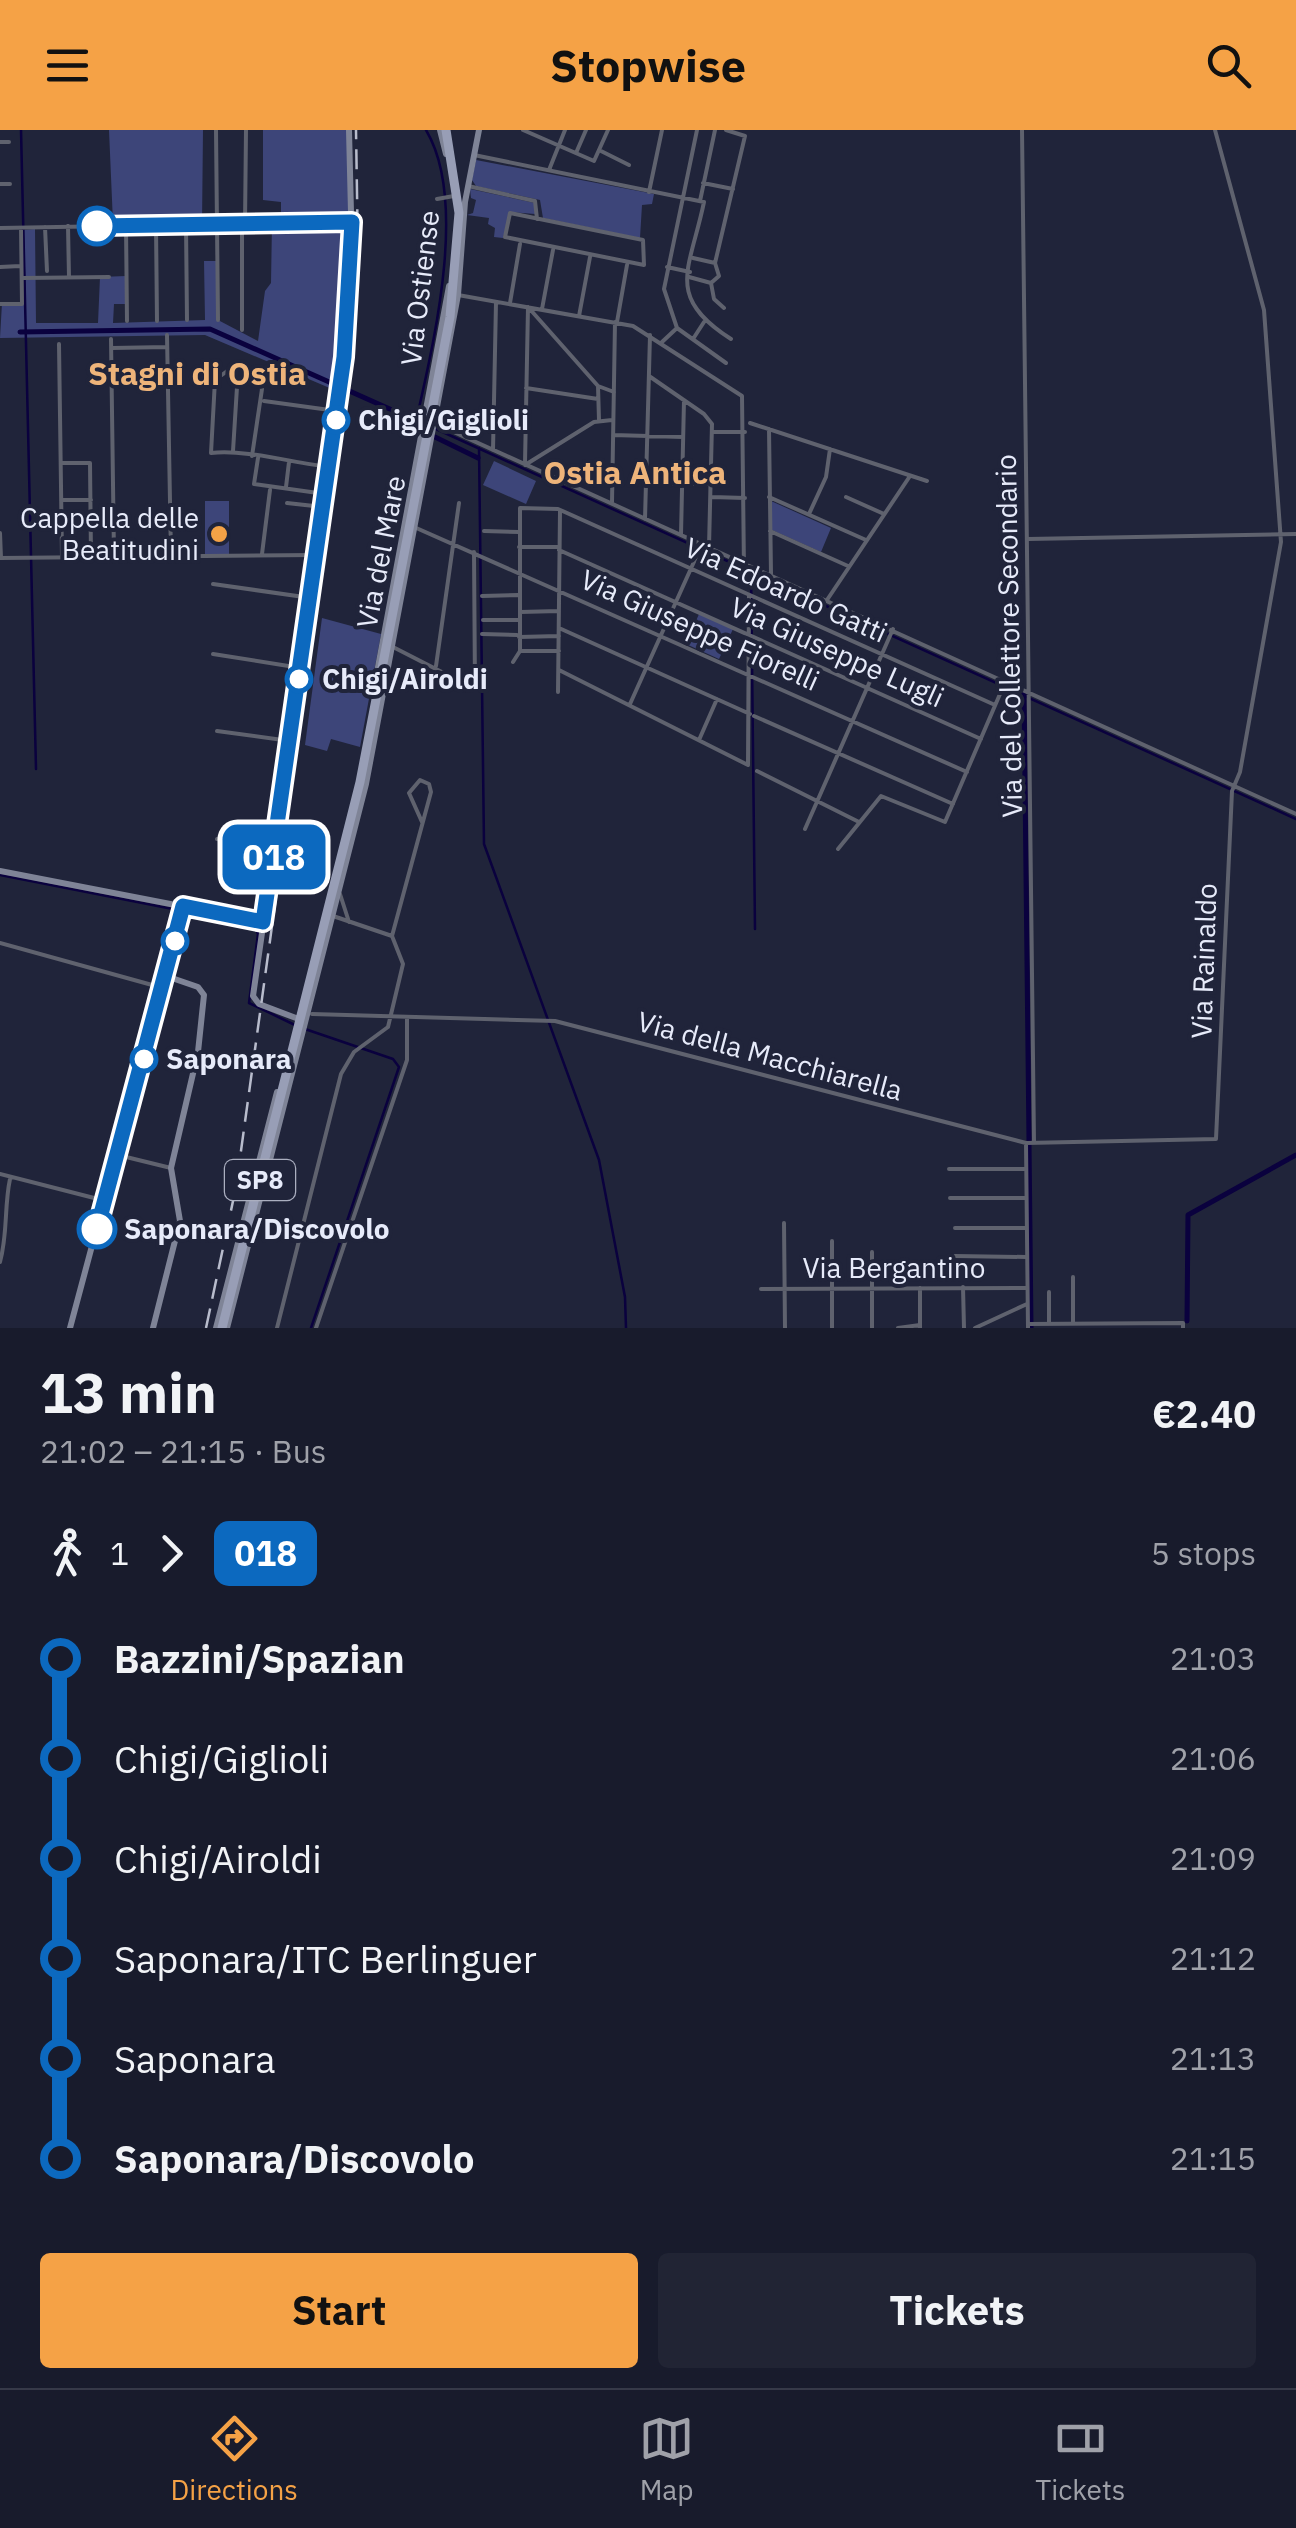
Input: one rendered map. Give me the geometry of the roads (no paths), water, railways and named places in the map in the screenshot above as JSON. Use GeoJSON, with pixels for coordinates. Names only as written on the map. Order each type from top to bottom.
{"type":"FeatureCollection","features":[{"type":"Feature","properties":{"kind":"main road","name":"Via del Mare"},"geometry":{"type":"LineString","coordinates":[[222,1328],[363,768],[455,286],[458,200],[443,130]]}},
{"type":"Feature","properties":{"kind":"street"},"geometry":{"type":"LineString","coordinates":[[216,130],[218,320]]}},
{"type":"Feature","properties":{"kind":"street"},"geometry":{"type":"LineString","coordinates":[[242,330],[246,130]]}},
{"type":"Feature","properties":{"kind":"street"},"geometry":{"type":"LineString","coordinates":[[349,130],[352,222],[340,388],[253,998],[299,1028],[366,787],[458,295],[468,186],[479,130]]}},
{"type":"Feature","properties":{"kind":"street","name":"Via Ostiense"},"geometry":{"type":"LineString","coordinates":[[299,1028],[367,728],[448,288],[451,196],[443,130]]}},
{"type":"Feature","properties":{"kind":"street"},"geometry":{"type":"LineString","coordinates":[[523,130],[594,162],[608,130]]}},
{"type":"Feature","properties":{"kind":"street"},"geometry":{"type":"LineString","coordinates":[[549,170],[565,130]]}},
{"type":"Feature","properties":{"kind":"street"},"geometry":{"type":"LineString","coordinates":[[576,154],[586,130]]}},
{"type":"Feature","properties":{"kind":"street"},"geometry":{"type":"LineString","coordinates":[[649,192],[662,132],[650,130]]}},
{"type":"Feature","properties":{"kind":"street"},"geometry":{"type":"LineString","coordinates":[[697,130],[666,267],[666,304],[677,328],[726,363]]}},
{"type":"Feature","properties":{"kind":"street"},"geometry":{"type":"LineString","coordinates":[[715,130],[689,275],[690,304],[704,322],[730,339]]}},
{"type":"Feature","properties":{"kind":"street"},"geometry":{"type":"LineString","coordinates":[[711,283],[719,276],[715,263],[745,136],[726,130]]}},
{"type":"Feature","properties":{"kind":"street","name":"Via del Collettore Secondario"},"geometry":{"type":"LineString","coordinates":[[1022,130],[1034,1142]]}},
{"type":"Feature","properties":{"kind":"street"},"geometry":{"type":"LineString","coordinates":[[1215,130],[1264,310],[1280,534],[1240,772],[1233,788]]}},
{"type":"Feature","properties":{"kind":"street"},"geometry":{"type":"LineString","coordinates":[[0,142],[8,142]]}},
{"type":"Feature","properties":{"kind":"street"},"geometry":{"type":"LineString","coordinates":[[599,150],[629,165]]}},
{"type":"Feature","properties":{"kind":"street"},"geometry":{"type":"LineString","coordinates":[[474,154],[702,201]]}},
{"type":"Feature","properties":{"kind":"street"},"geometry":{"type":"LineString","coordinates":[[703,183],[733,190]]}},
{"type":"Feature","properties":{"kind":"street"},"geometry":{"type":"LineString","coordinates":[[0,184],[10,184]]}},
{"type":"Feature","properties":{"kind":"street"},"geometry":{"type":"LineString","coordinates":[[468,186],[536,200],[537,219]]}},
{"type":"Feature","properties":{"kind":"street"},"geometry":{"type":"LineString","coordinates":[[439,199],[451,196]]}},
{"type":"Feature","properties":{"kind":"street"},"geometry":{"type":"LineString","coordinates":[[510,213],[537,219],[643,240],[644,265],[505,237],[510,213]]}},
{"type":"Feature","properties":{"kind":"street"},"geometry":{"type":"LineString","coordinates":[[0,228],[352,222]]}},
{"type":"Feature","properties":{"kind":"street"},"geometry":{"type":"LineString","coordinates":[[186,224],[187,320]]}},
{"type":"Feature","properties":{"kind":"street"},"geometry":{"type":"LineString","coordinates":[[126,225],[127,321]]}},
{"type":"Feature","properties":{"kind":"street"},"geometry":{"type":"LineString","coordinates":[[156,225],[157,320]]}},
{"type":"Feature","properties":{"kind":"street"},"geometry":{"type":"LineString","coordinates":[[68,226],[69,277]]}},
{"type":"Feature","properties":{"kind":"street"},"geometry":{"type":"LineString","coordinates":[[45,227],[46,271]]}},
{"type":"Feature","properties":{"kind":"street"},"geometry":{"type":"LineString","coordinates":[[0,304],[22,304],[22,228]]}},
{"type":"Feature","properties":{"kind":"street"},"geometry":{"type":"LineString","coordinates":[[510,304],[520,244]]}},
{"type":"Feature","properties":{"kind":"street"},"geometry":{"type":"LineString","coordinates":[[542,310],[553,250]]}},
{"type":"Feature","properties":{"kind":"street"},"geometry":{"type":"LineString","coordinates":[[579,316],[590,258]]}},
{"type":"Feature","properties":{"kind":"street"},"geometry":{"type":"LineString","coordinates":[[692,258],[715,263]]}},
{"type":"Feature","properties":{"kind":"street"},"geometry":{"type":"LineString","coordinates":[[612,504],[616,322],[627,265]]}},
{"type":"Feature","properties":{"kind":"street"},"geometry":{"type":"LineString","coordinates":[[0,266],[22,266]]}},
{"type":"Feature","properties":{"kind":"street"},"geometry":{"type":"LineString","coordinates":[[666,267],[711,283]]}},
{"type":"Feature","properties":{"kind":"street"},"geometry":{"type":"LineString","coordinates":[[22,278],[109,277]]}},
{"type":"Feature","properties":{"kind":"street"},"geometry":{"type":"LineString","coordinates":[[711,283],[714,299],[724,308]]}},
{"type":"Feature","properties":{"kind":"street"},"geometry":{"type":"LineString","coordinates":[[458,295],[616,322],[650,335],[742,396],[744,571]]}},
{"type":"Feature","properties":{"kind":"street"},"geometry":{"type":"LineString","coordinates":[[493,450],[496,302]]}},
{"type":"Feature","properties":{"kind":"street"},"geometry":{"type":"LineString","coordinates":[[528,307],[598,386],[614,392]]}},
{"type":"Feature","properties":{"kind":"street"},"geometry":{"type":"LineString","coordinates":[[524,465],[528,307]]}},
{"type":"Feature","properties":{"kind":"street"},"geometry":{"type":"LineString","coordinates":[[692,340],[704,322]]}},
{"type":"Feature","properties":{"kind":"street"},"geometry":{"type":"LineString","coordinates":[[661,343],[677,328]]}},
{"type":"Feature","properties":{"kind":"street"},"geometry":{"type":"LineString","coordinates":[[645,518],[650,335]]}},
{"type":"Feature","properties":{"kind":"street"},"geometry":{"type":"LineString","coordinates":[[168,336],[171,556]]}},
{"type":"Feature","properties":{"kind":"street"},"geometry":{"type":"LineString","coordinates":[[111,339],[114,556]]}},
{"type":"Feature","properties":{"kind":"street"},"geometry":{"type":"LineString","coordinates":[[59,344],[62,557]]}},
{"type":"Feature","properties":{"kind":"street"},"geometry":{"type":"LineString","coordinates":[[111,348],[168,347]]}},
{"type":"Feature","properties":{"kind":"street"},"geometry":{"type":"LineString","coordinates":[[325,494],[254,484],[255,457],[262,389],[245,366],[234,366],[215,380],[212,453],[233,451],[255,457],[329,468]]}},
{"type":"Feature","properties":{"kind":"street"},"geometry":{"type":"LineString","coordinates":[[649,376],[708,418],[713,432],[708,547]]}},
{"type":"Feature","properties":{"kind":"street"},"geometry":{"type":"LineString","coordinates":[[598,386],[599,420]]}},
{"type":"Feature","properties":{"kind":"street"},"geometry":{"type":"LineString","coordinates":[[233,451],[237,387]]}},
{"type":"Feature","properties":{"kind":"street"},"geometry":{"type":"LineString","coordinates":[[526,388],[598,399]]}},
{"type":"Feature","properties":{"kind":"street"},"geometry":{"type":"LineString","coordinates":[[681,534],[684,400]]}},
{"type":"Feature","properties":{"kind":"street"},"geometry":{"type":"LineString","coordinates":[[264,401],[337,410]]}},
{"type":"Feature","properties":{"kind":"street"},"geometry":{"type":"LineString","coordinates":[[524,465],[599,420],[614,420]]}},
{"type":"Feature","properties":{"kind":"street"},"geometry":{"type":"LineString","coordinates":[[750,422],[927,481]]}},
{"type":"Feature","properties":{"kind":"street"},"geometry":{"type":"LineString","coordinates":[[434,423],[1030,690],[1233,788],[1296,814]]}},
{"type":"Feature","properties":{"kind":"street"},"geometry":{"type":"LineString","coordinates":[[769,428],[771,574]]}},
{"type":"Feature","properties":{"kind":"street"},"geometry":{"type":"LineString","coordinates":[[713,432],[744,432]]}},
{"type":"Feature","properties":{"kind":"street"},"geometry":{"type":"LineString","coordinates":[[613,435],[683,437]]}},
{"type":"Feature","properties":{"kind":"street"},"geometry":{"type":"LineString","coordinates":[[809,515],[826,476],[824,468],[830,449]]}},
{"type":"Feature","properties":{"kind":"street"},"geometry":{"type":"LineString","coordinates":[[286,488],[289,462]]}},
{"type":"Feature","properties":{"kind":"street"},"geometry":{"type":"LineString","coordinates":[[61,463],[90,464],[91,556]]}},
{"type":"Feature","properties":{"kind":"street"},"geometry":{"type":"LineString","coordinates":[[827,600],[910,476]]}},
{"type":"Feature","properties":{"kind":"street"},"geometry":{"type":"LineString","coordinates":[[648,484],[713,484]]}},
{"type":"Feature","properties":{"kind":"street"},"geometry":{"type":"LineString","coordinates":[[262,554],[270,490]]}},
{"type":"Feature","properties":{"kind":"street"},"geometry":{"type":"LineString","coordinates":[[712,497],[745,498]]}},
{"type":"Feature","properties":{"kind":"street"},"geometry":{"type":"LineString","coordinates":[[769,497],[868,540]]}},
{"type":"Feature","properties":{"kind":"street"},"geometry":{"type":"LineString","coordinates":[[846,497],[884,514]]}},
{"type":"Feature","properties":{"kind":"street"},"geometry":{"type":"LineString","coordinates":[[62,500],[90,500]]}},
{"type":"Feature","properties":{"kind":"street"},"geometry":{"type":"LineString","coordinates":[[287,503],[323,508]]}},
{"type":"Feature","properties":{"kind":"street"},"geometry":{"type":"LineString","coordinates":[[436,669],[459,503]]}},
{"type":"Feature","properties":{"kind":"street"},"geometry":{"type":"LineString","coordinates":[[514,662],[520,651],[520,508],[560,511],[558,692]]}},
{"type":"Feature","properties":{"kind":"street","name":"Via Edoardo Gatti"},"geometry":{"type":"LineString","coordinates":[[560,511],[995,705]]}},
{"type":"Feature","properties":{"kind":"street","name":"Via Giuseppe Fiorelli"},"geometry":{"type":"LineString","coordinates":[[414,526],[967,772]]}},
{"type":"Feature","properties":{"kind":"street"},"geometry":{"type":"LineString","coordinates":[[484,531],[520,532]]}},
{"type":"Feature","properties":{"kind":"street"},"geometry":{"type":"LineString","coordinates":[[770,531],[849,567]]}},
{"type":"Feature","properties":{"kind":"street"},"geometry":{"type":"LineString","coordinates":[[0,533],[0,558],[317,554]]}},
{"type":"Feature","properties":{"kind":"street"},"geometry":{"type":"LineString","coordinates":[[1028,538],[1296,534]]}},
{"type":"Feature","properties":{"kind":"street"},"geometry":{"type":"LineString","coordinates":[[630,705],[702,544]]}},
{"type":"Feature","properties":{"kind":"street"},"geometry":{"type":"LineString","coordinates":[[520,547],[559,548]]}},
{"type":"Feature","properties":{"kind":"street","name":"Via Giuseppe Lugli"},"geometry":{"type":"LineString","coordinates":[[559,548],[981,738]]}},
{"type":"Feature","properties":{"kind":"street"},"geometry":{"type":"LineString","coordinates":[[392,646],[475,689],[477,554]]}},
{"type":"Feature","properties":{"kind":"street"},"geometry":{"type":"LineString","coordinates":[[213,584],[311,598]]}},
{"type":"Feature","properties":{"kind":"street"},"geometry":{"type":"LineString","coordinates":[[482,596],[520,595]]}},
{"type":"Feature","properties":{"kind":"street"},"geometry":{"type":"LineString","coordinates":[[558,670],[748,764],[752,715],[749,595]]}},
{"type":"Feature","properties":{"kind":"street"},"geometry":{"type":"LineString","coordinates":[[520,612],[560,611]]}},
{"type":"Feature","properties":{"kind":"street"},"geometry":{"type":"LineString","coordinates":[[483,620],[520,620]]}},
{"type":"Feature","properties":{"kind":"street"},"geometry":{"type":"LineString","coordinates":[[559,628],[953,804]]}},
{"type":"Feature","properties":{"kind":"street"},"geometry":{"type":"LineString","coordinates":[[806,828],[894,629]]}},
{"type":"Feature","properties":{"kind":"street"},"geometry":{"type":"LineString","coordinates":[[482,634],[558,636]]}},
{"type":"Feature","properties":{"kind":"street"},"geometry":{"type":"LineString","coordinates":[[520,651],[559,650]]}},
{"type":"Feature","properties":{"kind":"street"},"geometry":{"type":"LineString","coordinates":[[214,654],[301,668]]}},
{"type":"Feature","properties":{"kind":"street"},"geometry":{"type":"LineString","coordinates":[[838,849],[881,796],[944,822],[1006,680]]}},
{"type":"Feature","properties":{"kind":"street"},"geometry":{"type":"LineString","coordinates":[[699,740],[717,699]]}},
{"type":"Feature","properties":{"kind":"street"},"geometry":{"type":"LineString","coordinates":[[217,731],[290,741]]}},
{"type":"Feature","properties":{"kind":"street"},"geometry":{"type":"LineString","coordinates":[[756,771],[859,822]]}},
{"type":"Feature","properties":{"kind":"street"},"geometry":{"type":"LineString","coordinates":[[277,1328],[340,1079],[354,1052],[386,1030],[392,1016],[403,964],[392,936],[431,788],[420,780],[409,792],[422,822]]}},
{"type":"Feature","properties":{"kind":"street","name":"Via Rainaldo"},"geometry":{"type":"LineString","coordinates":[[1216,1139],[1233,788]]}},
{"type":"Feature","properties":{"kind":"street"},"geometry":{"type":"LineString","coordinates":[[217,839],[276,849]]}},
{"type":"Feature","properties":{"kind":"street"},"geometry":{"type":"LineString","coordinates":[[0,871],[263,922]]}},
{"type":"Feature","properties":{"kind":"street"},"geometry":{"type":"LineString","coordinates":[[339,892],[349,922]]}},
{"type":"Feature","properties":{"kind":"street"},"geometry":{"type":"LineString","coordinates":[[70,1328],[183,909]]}},
{"type":"Feature","properties":{"kind":"street"},"geometry":{"type":"LineString","coordinates":[[333,916],[392,936]]}},
{"type":"Feature","properties":{"kind":"street"},"geometry":{"type":"LineString","coordinates":[[0,943],[163,988]]}},
{"type":"Feature","properties":{"kind":"street"},"geometry":{"type":"LineString","coordinates":[[153,1328],[181,1213],[171,1168],[196,1060],[204,995],[196,986],[166,976]]}},
{"type":"Feature","properties":{"kind":"street","name":"Via della Macchiarella"},"geometry":{"type":"LineString","coordinates":[[312,1014],[554,1021],[1026,1142],[1216,1139]]}},
{"type":"Feature","properties":{"kind":"street"},"geometry":{"type":"LineString","coordinates":[[316,1328],[407,1060],[407,1017]]}},
{"type":"Feature","properties":{"kind":"street"},"geometry":{"type":"LineString","coordinates":[[1026,1142],[1030,1325],[1183,1326]]}},
{"type":"Feature","properties":{"kind":"street"},"geometry":{"type":"LineString","coordinates":[[118,1155],[171,1168]]}},
{"type":"Feature","properties":{"kind":"street"},"geometry":{"type":"LineString","coordinates":[[949,1168],[1026,1168]]}},
{"type":"Feature","properties":{"kind":"street"},"geometry":{"type":"LineString","coordinates":[[0,1174],[104,1201]]}},
{"type":"Feature","properties":{"kind":"street"},"geometry":{"type":"LineString","coordinates":[[0,1262],[8,1231],[2,1204],[11,1176]]}},
{"type":"Feature","properties":{"kind":"street"},"geometry":{"type":"LineString","coordinates":[[950,1198],[1026,1198]]}},
{"type":"Feature","properties":{"kind":"street"},"geometry":{"type":"LineString","coordinates":[[784,1223],[785,1328]]}},
{"type":"Feature","properties":{"kind":"street"},"geometry":{"type":"LineString","coordinates":[[954,1228],[1026,1228]]}},
{"type":"Feature","properties":{"kind":"street"},"geometry":{"type":"LineString","coordinates":[[0,1229],[8,1231]]}},
{"type":"Feature","properties":{"kind":"street"},"geometry":{"type":"LineString","coordinates":[[832,1241],[832,1328]]}},
{"type":"Feature","properties":{"kind":"street"},"geometry":{"type":"LineString","coordinates":[[872,1252],[872,1328]]}},
{"type":"Feature","properties":{"kind":"street"},"geometry":{"type":"LineString","coordinates":[[956,1256],[1026,1257]]}},
{"type":"Feature","properties":{"kind":"street"},"geometry":{"type":"LineString","coordinates":[[1073,1276],[1073,1324]]}},
{"type":"Feature","properties":{"kind":"street"},"geometry":{"type":"LineString","coordinates":[[963,1287],[964,1328]]}},
{"type":"Feature","properties":{"kind":"street"},"geometry":{"type":"LineString","coordinates":[[898,1328],[920,1326],[920,1288]]}},
{"type":"Feature","properties":{"kind":"street","name":"Via Bergantino"},"geometry":{"type":"LineString","coordinates":[[761,1289],[1027,1288]]}},
{"type":"Feature","properties":{"kind":"street"},"geometry":{"type":"LineString","coordinates":[[1049,1292],[1049,1324]]}},
{"type":"Feature","properties":{"kind":"street"},"geometry":{"type":"LineString","coordinates":[[975,1328],[1028,1304]]}},
{"type":"Feature","properties":{"kind":"waterway"},"geometry":{"type":"LineString","coordinates":[[21,130],[36,769]]}},
{"type":"Feature","properties":{"kind":"waterway"},"geometry":{"type":"LineString","coordinates":[[421,423],[417,417],[438,311],[446,232],[445,194],[438,159],[426,130]]}},
{"type":"Feature","properties":{"kind":"waterway"},"geometry":{"type":"LineString","coordinates":[[20,332],[210,329],[392,410],[408,426]]}},
{"type":"Feature","properties":{"kind":"waterway"},"geometry":{"type":"LineString","coordinates":[[436,429],[1296,819]]}},
{"type":"Feature","properties":{"kind":"waterway"},"geometry":{"type":"LineString","coordinates":[[435,437],[478,458]]}},
{"type":"Feature","properties":{"kind":"waterway"},"geometry":{"type":"LineString","coordinates":[[479,448],[484,844],[599,1160],[625,1297],[626,1328]]}},
{"type":"Feature","properties":{"kind":"waterway"},"geometry":{"type":"LineString","coordinates":[[751,571],[755,929]]}},
{"type":"Feature","properties":{"kind":"waterway"},"geometry":{"type":"LineString","coordinates":[[1024,693],[1029,1140]]}},
{"type":"Feature","properties":{"kind":"waterway"},"geometry":{"type":"LineString","coordinates":[[0,875],[254,925],[258,934],[249,1003],[297,1026]]}},
{"type":"Feature","properties":{"kind":"waterway"},"geometry":{"type":"LineString","coordinates":[[305,1029],[393,1059],[399,1067],[311,1328]]}},
{"type":"Feature","properties":{"kind":"waterway"},"geometry":{"type":"LineString","coordinates":[[1029,1144],[1031,1328]]}},
{"type":"Feature","properties":{"kind":"waterway"},"geometry":{"type":"LineString","coordinates":[[1187,1321],[1188,1215],[1296,1155]]}},
{"type":"Feature","properties":{"kind":"railway"},"geometry":{"type":"LineString","coordinates":[[206,1328],[236,1187],[352,346],[358,255],[356,130]]}},
{"type":"Feature","properties":{"kind":"place","name":"Chigi/Giglioli"},"geometry":{"type":"Point","coordinates":[336,420]}},
{"type":"Feature","properties":{"kind":"place","name":"Cappella delle Beatitudini"},"geometry":{"type":"Point","coordinates":[219,534]}},
{"type":"Feature","properties":{"kind":"place","name":"Chigi/Airoldi"},"geometry":{"type":"Point","coordinates":[299,679]}},
{"type":"Feature","properties":{"kind":"place","name":"Saponara"},"geometry":{"type":"Point","coordinates":[144,1059]}},
{"type":"Feature","properties":{"kind":"place","name":"Saponara/Discovolo"},"geometry":{"type":"Point","coordinates":[97,1229]}},
{"type":"Feature","properties":{"kind":"district","name":"Stagni di Ostia"},"geometry":{"type":"Point","coordinates":[197,374]}},
{"type":"Feature","properties":{"kind":"district","name":"Ostia Antica"},"geometry":{"type":"Point","coordinates":[635,473]}}]}
